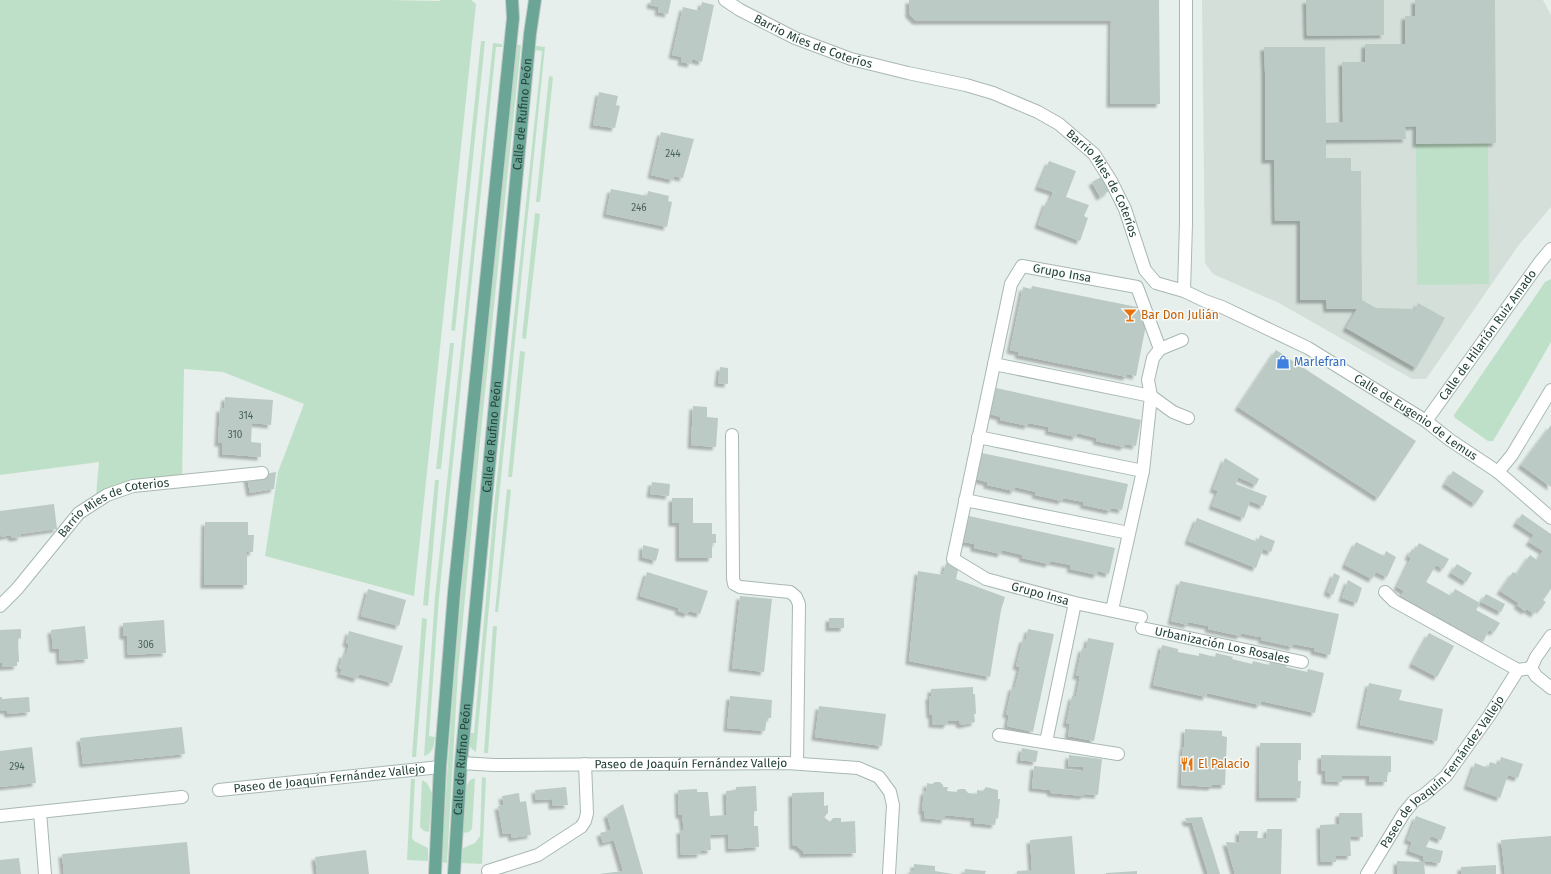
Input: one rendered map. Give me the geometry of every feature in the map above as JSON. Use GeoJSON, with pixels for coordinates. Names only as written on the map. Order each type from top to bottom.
{"type":"FeatureCollection","features":[{"type":"Feature","properties":{"kind":"main road","name":"Calle de Rufino Peón"},"geometry":{"type":"LineString","coordinates":[[435,874],[440,767],[454,593],[513,18],[512,0]]}},
{"type":"Feature","properties":{"kind":"main road","name":"Calle de Rufino Peón"},"geometry":{"type":"LineString","coordinates":[[454,874],[461,763],[534,0]]}},
{"type":"Feature","properties":{"kind":"street","name":"Barrio Mies de Coteríos"},"geometry":{"type":"LineString","coordinates":[[725,0],[740,10],[795,38],[858,61],[908,74],[966,85],[1038,112],[1059,124],[1094,154],[1110,181],[1125,209],[1145,270],[1156,283],[1184,291]]}},
{"type":"Feature","properties":{"kind":"street"},"geometry":{"type":"LineString","coordinates":[[1184,291],[1186,223],[1186,0]]}},
{"type":"Feature","properties":{"kind":"street","name":"Calle de Hilarión Ruiz Amado"},"geometry":{"type":"LineString","coordinates":[[1426,421],[1551,249]]}},
{"type":"Feature","properties":{"kind":"street","name":"Grupo Insa"},"geometry":{"type":"LineString","coordinates":[[1141,622],[1112,610],[1075,603],[986,579],[953,559],[1011,284],[1022,266],[1137,287],[1160,349]]}},
{"type":"Feature","properties":{"kind":"street","name":"Calle de Eugenio de Lemus"},"geometry":{"type":"LineString","coordinates":[[1184,291],[1247,317],[1308,348],[1426,421],[1450,440],[1498,472],[1551,518]]}},
{"type":"Feature","properties":{"kind":"street"},"geometry":{"type":"LineString","coordinates":[[1112,610],[1143,471],[1151,396],[1148,380],[1153,358],[1160,349],[1182,340]]}},
{"type":"Feature","properties":{"kind":"street"},"geometry":{"type":"LineString","coordinates":[[994,364],[1151,396],[1173,412],[1188,418]]}},
{"type":"Feature","properties":{"kind":"street"},"geometry":{"type":"LineString","coordinates":[[1498,472],[1512,455],[1551,390]]}},
{"type":"Feature","properties":{"kind":"street","name":"Paseo de Joaquín Fernández Vallejo"},"geometry":{"type":"LineString","coordinates":[[732,435],[734,584],[740,587],[790,592],[796,597],[799,604],[796,763]]}},
{"type":"Feature","properties":{"kind":"street"},"geometry":{"type":"LineString","coordinates":[[978,437],[1143,471]]}},
{"type":"Feature","properties":{"kind":"street","name":"Barrio Mies de Coterios"},"geometry":{"type":"LineString","coordinates":[[0,606],[17,589],[79,513],[107,495],[133,486],[262,473]]}},
{"type":"Feature","properties":{"kind":"street"},"geometry":{"type":"LineString","coordinates":[[965,500],[1129,533]]}},
{"type":"Feature","properties":{"kind":"street"},"geometry":{"type":"LineString","coordinates":[[1385,592],[1394,601],[1518,670],[1532,668]]}},
{"type":"Feature","properties":{"kind":"street","name":"Grupo Insa"},"geometry":{"type":"LineString","coordinates":[[1046,742],[1075,603]]}},
{"type":"Feature","properties":{"kind":"street","name":"Urbanización Los Rosales"},"geometry":{"type":"LineString","coordinates":[[1141,622],[1302,662]]}},
{"type":"Feature","properties":{"kind":"street"},"geometry":{"type":"LineString","coordinates":[[1551,636],[1536,657],[1532,668],[1536,676],[1551,688]]}},
{"type":"Feature","properties":{"kind":"street","name":"Paseo de Joaquín Fernández Vallejo"},"geometry":{"type":"LineString","coordinates":[[1367,874],[1404,813],[1414,801],[1424,796],[1446,776],[1489,716],[1518,670]]}},
{"type":"Feature","properties":{"kind":"street"},"geometry":{"type":"LineString","coordinates":[[999,735],[1118,754]]}},
{"type":"Feature","properties":{"kind":"street","name":"Paseo de Joaquín Fernández Vallejo"},"geometry":{"type":"LineString","coordinates":[[461,763],[494,765],[796,763],[858,768],[879,777],[890,792],[893,805],[889,874]]}},
{"type":"Feature","properties":{"kind":"street","name":"Paseo de Joaquín Fernández Vallejo"},"geometry":{"type":"LineString","coordinates":[[488,871],[538,855],[581,827],[587,813],[585,764]]}},
{"type":"Feature","properties":{"kind":"street","name":"Paseo de Joaquín Fernández Vallejo"},"geometry":{"type":"LineString","coordinates":[[219,790],[440,767]]}},
{"type":"Feature","properties":{"kind":"street"},"geometry":{"type":"LineString","coordinates":[[0,816],[182,797]]}},
{"type":"Feature","properties":{"kind":"street"},"geometry":{"type":"LineString","coordinates":[[40,812],[45,874]]}},
{"type":"Feature","properties":{"kind":"shaded area"},"geometry":{"type":"Polygon","coordinates":[[[1202,0],[1543,0],[1551,15],[1551,207],[1518,246],[1426,379],[1412,379],[1279,303],[1213,274],[1205,263],[1202,0]]]}},
{"type":"Feature","properties":{"kind":"green space"},"geometry":{"type":"Polygon","coordinates":[[[0,0],[471,0],[476,4],[414,596],[265,556],[278,472],[304,404],[223,372],[184,369],[182,482],[96,495],[99,462],[0,475],[0,0]]]}},
{"type":"Feature","properties":{"kind":"green space"},"geometry":{"type":"Polygon","coordinates":[[[481,41],[485,41],[455,331],[451,330],[481,41]]]}},
{"type":"Feature","properties":{"kind":"green space"},"geometry":{"type":"Polygon","coordinates":[[[493,43],[502,44],[502,47],[496,47],[439,597],[429,736],[435,737],[432,749],[427,755],[424,756],[435,597],[493,43]]]}},
{"type":"Feature","properties":{"kind":"green space"},"geometry":{"type":"Polygon","coordinates":[[[517,45],[521,45],[458,671],[447,863],[442,862],[448,760],[464,555],[517,45]]]}},
{"type":"Feature","properties":{"kind":"green space"},"geometry":{"type":"Polygon","coordinates":[[[536,46],[545,47],[498,507],[476,752],[470,746],[469,733],[474,733],[494,507],[542,51],[535,50],[536,46]]]}},
{"type":"Feature","properties":{"kind":"green space"},"geometry":{"type":"Polygon","coordinates":[[[549,76],[553,77],[540,202],[536,202],[549,76]]]}},
{"type":"Feature","properties":{"kind":"green space"},"geometry":{"type":"Polygon","coordinates":[[[1488,143],[1489,284],[1417,285],[1416,144],[1488,143]]]}},
{"type":"Feature","properties":{"kind":"green space"},"geometry":{"type":"Polygon","coordinates":[[[535,213],[540,214],[526,339],[522,338],[535,213]]]}},
{"type":"Feature","properties":{"kind":"green space"},"geometry":{"type":"Polygon","coordinates":[[[1551,279],[1551,342],[1493,441],[1488,441],[1455,418],[1454,415],[1545,282],[1551,279]]]}},
{"type":"Feature","properties":{"kind":"green space"},"geometry":{"type":"Polygon","coordinates":[[[450,343],[454,343],[441,469],[436,469],[450,343]]]}},
{"type":"Feature","properties":{"kind":"green space"},"geometry":{"type":"Polygon","coordinates":[[[520,351],[525,352],[512,477],[508,477],[520,351]]]}},
{"type":"Feature","properties":{"kind":"green space"},"geometry":{"type":"Polygon","coordinates":[[[435,480],[439,480],[428,606],[423,605],[435,480]]]}},
{"type":"Feature","properties":{"kind":"green space"},"geometry":{"type":"Polygon","coordinates":[[[507,489],[511,490],[498,612],[495,612],[507,489]]]}},
{"type":"Feature","properties":{"kind":"green space"},"geometry":{"type":"Polygon","coordinates":[[[422,618],[427,619],[416,757],[412,757],[422,618]]]}},
{"type":"Feature","properties":{"kind":"green space"},"geometry":{"type":"Polygon","coordinates":[[[493,626],[497,626],[488,753],[484,753],[493,626]]]}},
{"type":"Feature","properties":{"kind":"green space"},"geometry":{"type":"Polygon","coordinates":[[[482,777],[486,778],[482,864],[461,863],[463,848],[475,843],[480,836],[482,777]]]}},
{"type":"Feature","properties":{"kind":"green space"},"geometry":{"type":"Polygon","coordinates":[[[475,778],[472,829],[469,832],[463,833],[465,788],[470,780],[475,778]]]}},
{"type":"Feature","properties":{"kind":"green space"},"geometry":{"type":"Polygon","coordinates":[[[411,779],[415,779],[412,838],[414,841],[428,848],[428,861],[407,860],[411,779]]]}},
{"type":"Feature","properties":{"kind":"green space"},"geometry":{"type":"Polygon","coordinates":[[[422,780],[427,783],[432,793],[429,832],[424,831],[420,827],[422,780]]]}},
{"type":"Feature","properties":{"kind":"building"},"geometry":{"type":"Polygon","coordinates":[[[651,0],[671,0],[668,14],[658,12],[659,7],[650,5],[651,0]]]}},
{"type":"Feature","properties":{"kind":"building"},"geometry":{"type":"Polygon","coordinates":[[[909,0],[1159,0],[1160,104],[1110,104],[1111,21],[916,21],[909,14],[909,0]]]}},
{"type":"Feature","properties":{"kind":"building"},"geometry":{"type":"Polygon","coordinates":[[[1306,0],[1384,0],[1384,35],[1307,36],[1306,0]]]}},
{"type":"Feature","properties":{"kind":"building"},"geometry":{"type":"Polygon","coordinates":[[[1415,0],[1495,0],[1496,143],[1416,144],[1416,126],[1405,127],[1406,139],[1326,140],[1326,158],[1351,158],[1351,171],[1361,171],[1362,300],[1376,308],[1415,309],[1418,303],[1445,318],[1416,368],[1346,328],[1357,309],[1327,309],[1326,300],[1300,300],[1300,221],[1275,221],[1274,160],[1265,160],[1264,47],[1325,47],[1326,123],[1343,122],[1342,62],[1365,62],[1365,44],[1405,44],[1405,16],[1415,16],[1415,0]]]}},
{"type":"Feature","properties":{"kind":"building"},"geometry":{"type":"Polygon","coordinates":[[[702,2],[714,5],[702,62],[692,59],[691,64],[681,62],[682,57],[672,55],[683,7],[700,11],[702,2]]]}},
{"type":"Feature","properties":{"kind":"building"},"geometry":{"type":"Polygon","coordinates":[[[599,92],[618,96],[616,105],[620,106],[615,128],[593,125],[599,92]]]}},
{"type":"Feature","properties":{"kind":"building"},"geometry":{"type":"Polygon","coordinates":[[[661,132],[694,139],[683,178],[674,176],[673,180],[651,175],[661,132]]]}},
{"type":"Feature","properties":{"kind":"building"},"geometry":{"type":"Polygon","coordinates":[[[1049,161],[1076,171],[1066,197],[1089,205],[1084,216],[1088,218],[1080,241],[1038,225],[1046,202],[1049,203],[1053,192],[1038,187],[1049,161]]]}},
{"type":"Feature","properties":{"kind":"building"},"geometry":{"type":"Polygon","coordinates":[[[1101,177],[1109,191],[1100,197],[1092,182],[1101,177]]]}},
{"type":"Feature","properties":{"kind":"building"},"geometry":{"type":"Polygon","coordinates":[[[611,189],[647,196],[648,191],[669,196],[668,201],[672,202],[667,227],[606,214],[611,189]]]}},
{"type":"Feature","properties":{"kind":"building"},"geometry":{"type":"Polygon","coordinates":[[[1032,286],[1137,307],[1146,325],[1136,376],[1127,374],[1127,377],[1018,355],[1019,352],[1010,350],[1023,287],[1031,289],[1032,286]]]}},
{"type":"Feature","properties":{"kind":"building"},"geometry":{"type":"Polygon","coordinates":[[[1276,350],[1416,441],[1378,498],[1238,407],[1276,350]]]}},
{"type":"Feature","properties":{"kind":"building"},"geometry":{"type":"Polygon","coordinates":[[[720,367],[728,368],[728,384],[718,383],[720,367]]]}},
{"type":"Feature","properties":{"kind":"building"},"geometry":{"type":"Polygon","coordinates":[[[996,388],[1141,420],[1136,446],[1125,444],[1124,447],[1096,441],[1097,438],[1077,433],[1076,437],[1048,431],[1049,427],[1028,423],[1028,426],[1000,420],[1001,417],[990,414],[996,388]]]}},
{"type":"Feature","properties":{"kind":"building"},"geometry":{"type":"Polygon","coordinates":[[[225,397],[273,400],[271,425],[252,423],[251,442],[261,443],[261,457],[222,454],[222,443],[218,443],[220,408],[224,409],[225,397]]]}},
{"type":"Feature","properties":{"kind":"building"},"geometry":{"type":"Polygon","coordinates":[[[693,406],[707,407],[707,417],[718,418],[716,447],[691,445],[693,406]]]}},
{"type":"Feature","properties":{"kind":"building"},"geometry":{"type":"Polygon","coordinates":[[[1551,425],[1551,487],[1521,465],[1551,425]]]}},
{"type":"Feature","properties":{"kind":"building"},"geometry":{"type":"Polygon","coordinates":[[[982,453],[1128,484],[1122,510],[1111,508],[1111,511],[1083,505],[1084,502],[1063,498],[1062,501],[1035,495],[1036,492],[1015,487],[1014,491],[987,485],[987,482],[976,479],[982,453]]]}},
{"type":"Feature","properties":{"kind":"building"},"geometry":{"type":"Polygon","coordinates":[[[1225,458],[1259,479],[1256,485],[1238,477],[1236,484],[1267,496],[1263,506],[1250,501],[1244,518],[1212,506],[1218,491],[1213,489],[1225,458]]]}},
{"type":"Feature","properties":{"kind":"building"},"geometry":{"type":"Polygon","coordinates":[[[1453,471],[1484,491],[1475,504],[1445,484],[1453,471]]]}},
{"type":"Feature","properties":{"kind":"building"},"geometry":{"type":"Polygon","coordinates":[[[276,472],[274,489],[250,493],[247,477],[276,472]]]}},
{"type":"Feature","properties":{"kind":"building"},"geometry":{"type":"Polygon","coordinates":[[[652,482],[670,484],[669,496],[650,494],[652,482]]]}},
{"type":"Feature","properties":{"kind":"building"},"geometry":{"type":"Polygon","coordinates":[[[672,498],[693,498],[693,523],[712,523],[712,534],[716,534],[716,543],[712,543],[712,558],[679,558],[679,523],[672,523],[672,498]]]}},
{"type":"Feature","properties":{"kind":"building"},"geometry":{"type":"Polygon","coordinates":[[[54,504],[57,529],[20,534],[21,537],[12,538],[11,535],[1,537],[0,511],[54,504]]]}},
{"type":"Feature","properties":{"kind":"building"},"geometry":{"type":"Polygon","coordinates":[[[1522,514],[1551,534],[1551,589],[1543,600],[1546,602],[1540,610],[1538,608],[1534,614],[1527,609],[1525,611],[1517,605],[1519,603],[1500,591],[1513,572],[1517,574],[1530,555],[1537,560],[1543,551],[1529,542],[1534,535],[1516,523],[1522,514]]]}},
{"type":"Feature","properties":{"kind":"building"},"geometry":{"type":"Polygon","coordinates":[[[969,516],[1115,548],[1109,574],[1098,571],[1097,575],[1070,569],[1071,565],[1050,561],[1049,564],[1022,558],[1023,555],[1002,550],[1001,554],[974,548],[974,544],[964,542],[969,516]]]}},
{"type":"Feature","properties":{"kind":"building"},"geometry":{"type":"Polygon","coordinates":[[[1197,518],[1258,542],[1260,535],[1275,541],[1271,552],[1263,549],[1256,568],[1188,541],[1197,518]]]}},
{"type":"Feature","properties":{"kind":"building"},"geometry":{"type":"Polygon","coordinates":[[[205,522],[248,522],[248,535],[254,535],[253,552],[247,552],[247,585],[204,585],[205,522]]]}},
{"type":"Feature","properties":{"kind":"building"},"geometry":{"type":"Polygon","coordinates":[[[1356,542],[1384,556],[1386,551],[1396,557],[1387,577],[1376,572],[1372,579],[1345,565],[1356,542]]]}},
{"type":"Feature","properties":{"kind":"building"},"geometry":{"type":"Polygon","coordinates":[[[1419,543],[1449,559],[1443,569],[1436,565],[1426,582],[1451,596],[1455,589],[1480,603],[1476,610],[1500,623],[1494,632],[1489,630],[1483,642],[1401,596],[1404,591],[1397,587],[1411,558],[1408,556],[1412,549],[1415,551],[1419,543]]]}},
{"type":"Feature","properties":{"kind":"building"},"geometry":{"type":"Polygon","coordinates":[[[643,545],[659,549],[656,561],[642,557],[643,545]]]}},
{"type":"Feature","properties":{"kind":"building"},"geometry":{"type":"Polygon","coordinates":[[[946,563],[959,566],[956,579],[1005,597],[1001,610],[990,677],[909,661],[918,571],[943,575],[946,563]]]}},
{"type":"Feature","properties":{"kind":"building"},"geometry":{"type":"Polygon","coordinates":[[[1457,564],[1472,573],[1466,582],[1451,573],[1457,564]]]}},
{"type":"Feature","properties":{"kind":"building"},"geometry":{"type":"Polygon","coordinates":[[[647,572],[708,591],[700,614],[689,611],[687,614],[678,611],[679,608],[640,596],[647,572]]]}},
{"type":"Feature","properties":{"kind":"building"},"geometry":{"type":"Polygon","coordinates":[[[1334,573],[1340,576],[1333,595],[1327,592],[1334,573]]]}},
{"type":"Feature","properties":{"kind":"building"},"geometry":{"type":"Polygon","coordinates":[[[1348,580],[1362,588],[1357,603],[1342,598],[1348,580]]]}},
{"type":"Feature","properties":{"kind":"building"},"geometry":{"type":"Polygon","coordinates":[[[1180,581],[1339,614],[1330,655],[1314,651],[1314,648],[1293,644],[1293,647],[1261,640],[1262,637],[1241,633],[1240,636],[1208,629],[1209,626],[1188,622],[1188,625],[1171,621],[1180,581]]]}},
{"type":"Feature","properties":{"kind":"building"},"geometry":{"type":"Polygon","coordinates":[[[368,589],[406,600],[399,626],[361,616],[368,589]]]}},
{"type":"Feature","properties":{"kind":"building"},"geometry":{"type":"Polygon","coordinates":[[[1486,594],[1505,604],[1501,612],[1481,602],[1486,594]]]}},
{"type":"Feature","properties":{"kind":"building"},"geometry":{"type":"Polygon","coordinates":[[[740,596],[772,599],[764,672],[732,668],[740,596]]]}},
{"type":"Feature","properties":{"kind":"building"},"geometry":{"type":"Polygon","coordinates":[[[829,618],[844,618],[844,628],[829,628],[829,618]]]}},
{"type":"Feature","properties":{"kind":"building"},"geometry":{"type":"Polygon","coordinates":[[[164,620],[166,653],[128,655],[127,636],[123,636],[123,623],[164,620]]]}},
{"type":"Feature","properties":{"kind":"building"},"geometry":{"type":"Polygon","coordinates":[[[85,626],[88,659],[60,661],[59,649],[53,649],[51,630],[85,626]]]}},
{"type":"Feature","properties":{"kind":"building"},"geometry":{"type":"Polygon","coordinates":[[[21,629],[21,638],[18,639],[19,662],[17,662],[17,666],[2,667],[2,663],[0,663],[0,630],[21,629]]]}},
{"type":"Feature","properties":{"kind":"building"},"geometry":{"type":"Polygon","coordinates":[[[1028,629],[1054,634],[1033,732],[1007,726],[1009,715],[1006,714],[1012,687],[1015,687],[1020,667],[1016,666],[1023,639],[1026,639],[1028,629]]]}},
{"type":"Feature","properties":{"kind":"building"},"geometry":{"type":"Polygon","coordinates":[[[349,631],[403,646],[392,683],[359,674],[357,679],[340,674],[342,669],[339,668],[343,654],[346,655],[349,644],[346,643],[349,631]]]}},
{"type":"Feature","properties":{"kind":"building"},"geometry":{"type":"Polygon","coordinates":[[[1429,633],[1454,646],[1437,677],[1412,664],[1429,633]]]}},
{"type":"Feature","properties":{"kind":"building"},"geometry":{"type":"Polygon","coordinates":[[[1088,638],[1114,643],[1094,741],[1068,736],[1070,724],[1066,724],[1072,696],[1076,697],[1080,676],[1076,676],[1082,648],[1086,649],[1088,638]]]}},
{"type":"Feature","properties":{"kind":"building"},"geometry":{"type":"Polygon","coordinates":[[[1162,645],[1178,649],[1178,652],[1199,656],[1199,653],[1215,657],[1216,653],[1252,664],[1253,661],[1269,665],[1270,661],[1307,672],[1308,669],[1324,673],[1315,713],[1261,701],[1260,705],[1207,693],[1206,697],[1153,685],[1162,645]]]}},
{"type":"Feature","properties":{"kind":"building"},"geometry":{"type":"Polygon","coordinates":[[[1369,683],[1402,690],[1399,700],[1443,709],[1437,741],[1360,725],[1369,683]]]}},
{"type":"Feature","properties":{"kind":"building"},"geometry":{"type":"Polygon","coordinates":[[[973,687],[973,694],[975,694],[975,722],[962,725],[959,721],[948,721],[946,725],[932,724],[929,696],[931,696],[931,689],[973,687]]]}},
{"type":"Feature","properties":{"kind":"building"},"geometry":{"type":"Polygon","coordinates":[[[730,696],[772,700],[771,718],[767,718],[765,731],[727,728],[730,696]]]}},
{"type":"Feature","properties":{"kind":"building"},"geometry":{"type":"Polygon","coordinates":[[[0,697],[2,697],[2,699],[29,697],[30,712],[8,714],[7,710],[0,711],[0,697]]]}},
{"type":"Feature","properties":{"kind":"building"},"geometry":{"type":"Polygon","coordinates":[[[819,706],[886,714],[882,746],[815,737],[819,706]]]}},
{"type":"Feature","properties":{"kind":"building"},"geometry":{"type":"Polygon","coordinates":[[[182,727],[185,754],[83,764],[80,738],[182,727]]]}},
{"type":"Feature","properties":{"kind":"building"},"geometry":{"type":"Polygon","coordinates":[[[1185,729],[1222,731],[1222,736],[1227,737],[1225,785],[1212,785],[1212,787],[1181,785],[1185,729]]]}},
{"type":"Feature","properties":{"kind":"building"},"geometry":{"type":"Polygon","coordinates":[[[1260,743],[1301,743],[1301,760],[1298,760],[1298,781],[1301,781],[1300,798],[1259,798],[1260,743]]]}},
{"type":"Feature","properties":{"kind":"building"},"geometry":{"type":"Polygon","coordinates":[[[32,747],[36,783],[0,787],[0,751],[32,747]]]}},
{"type":"Feature","properties":{"kind":"building"},"geometry":{"type":"Polygon","coordinates":[[[1022,748],[1038,751],[1036,762],[1020,760],[1022,748]]]}},
{"type":"Feature","properties":{"kind":"building"},"geometry":{"type":"Polygon","coordinates":[[[1069,755],[1102,759],[1098,795],[1084,794],[1084,796],[1051,793],[1050,790],[1032,788],[1034,766],[1083,771],[1083,767],[1068,766],[1069,755]]]}},
{"type":"Feature","properties":{"kind":"building"},"geometry":{"type":"Polygon","coordinates":[[[1321,755],[1391,756],[1391,772],[1387,772],[1387,782],[1369,782],[1369,776],[1342,776],[1342,782],[1325,781],[1325,771],[1321,771],[1321,755]]]}},
{"type":"Feature","properties":{"kind":"building"},"geometry":{"type":"Polygon","coordinates":[[[1501,757],[1523,764],[1518,778],[1508,775],[1500,798],[1467,786],[1475,763],[1488,768],[1490,762],[1499,765],[1501,757]]]}},
{"type":"Feature","properties":{"kind":"building"},"geometry":{"type":"Polygon","coordinates":[[[935,782],[940,782],[943,787],[948,787],[947,791],[957,792],[957,790],[965,789],[968,793],[977,794],[977,790],[983,791],[986,787],[998,790],[998,799],[1000,799],[998,819],[996,818],[995,825],[974,823],[974,818],[945,815],[945,820],[924,818],[924,811],[922,811],[924,791],[926,792],[927,783],[932,784],[935,782]]]}},
{"type":"Feature","properties":{"kind":"building"},"geometry":{"type":"Polygon","coordinates":[[[756,786],[757,811],[754,811],[754,826],[758,826],[759,847],[729,849],[728,834],[710,835],[711,850],[700,851],[701,854],[681,855],[680,830],[684,830],[682,815],[679,815],[678,790],[697,789],[697,792],[708,792],[710,816],[727,815],[726,791],[736,790],[736,787],[756,786]]]}},
{"type":"Feature","properties":{"kind":"building"},"geometry":{"type":"Polygon","coordinates":[[[566,787],[568,805],[552,806],[552,799],[536,800],[535,790],[566,787]]]}},
{"type":"Feature","properties":{"kind":"building"},"geometry":{"type":"Polygon","coordinates":[[[824,792],[824,806],[828,805],[828,813],[824,817],[830,822],[833,818],[841,818],[841,822],[855,821],[856,853],[803,854],[803,851],[797,846],[793,846],[792,793],[824,792]]]}},
{"type":"Feature","properties":{"kind":"building"},"geometry":{"type":"Polygon","coordinates":[[[519,793],[520,802],[526,801],[531,835],[512,838],[511,833],[503,834],[498,806],[504,805],[502,796],[519,793]]]}},
{"type":"Feature","properties":{"kind":"building"},"geometry":{"type":"Polygon","coordinates":[[[623,804],[643,874],[599,874],[623,871],[614,840],[603,843],[600,833],[611,830],[607,815],[623,804]]]}},
{"type":"Feature","properties":{"kind":"building"},"geometry":{"type":"Polygon","coordinates":[[[1339,813],[1362,813],[1363,837],[1350,837],[1351,856],[1336,856],[1336,862],[1321,862],[1320,825],[1339,824],[1339,813]]]}},
{"type":"Feature","properties":{"kind":"building"},"geometry":{"type":"Polygon","coordinates":[[[1416,816],[1446,827],[1441,840],[1431,836],[1426,847],[1443,851],[1440,863],[1424,861],[1423,856],[1409,851],[1412,842],[1407,840],[1416,816]]]}},
{"type":"Feature","properties":{"kind":"building"},"geometry":{"type":"Polygon","coordinates":[[[1202,817],[1220,874],[1208,874],[1192,823],[1187,823],[1185,818],[1202,817]]]}},
{"type":"Feature","properties":{"kind":"building"},"geometry":{"type":"Polygon","coordinates":[[[1267,829],[1282,829],[1281,874],[1235,874],[1226,842],[1239,843],[1239,831],[1258,831],[1257,838],[1266,838],[1267,829]]]}},
{"type":"Feature","properties":{"kind":"building"},"geometry":{"type":"Polygon","coordinates":[[[1072,836],[1075,874],[1017,874],[1017,871],[1032,870],[1030,840],[1072,836]]]}},
{"type":"Feature","properties":{"kind":"building"},"geometry":{"type":"Polygon","coordinates":[[[1551,836],[1551,874],[1505,874],[1501,840],[1551,836]]]}},
{"type":"Feature","properties":{"kind":"building"},"geometry":{"type":"Polygon","coordinates":[[[187,842],[190,874],[64,874],[62,854],[187,842]]]}},
{"type":"Feature","properties":{"kind":"building"},"geometry":{"type":"Polygon","coordinates":[[[366,850],[369,874],[317,874],[315,857],[366,850]]]}},
{"type":"Feature","properties":{"kind":"building"},"geometry":{"type":"Polygon","coordinates":[[[19,858],[21,874],[0,874],[0,860],[19,858]]]}},
{"type":"Feature","properties":{"kind":"building"},"geometry":{"type":"Polygon","coordinates":[[[1397,861],[1424,862],[1425,874],[1397,874],[1397,861]]]}},
{"type":"Feature","properties":{"kind":"building"},"geometry":{"type":"Polygon","coordinates":[[[914,864],[935,866],[935,871],[953,874],[911,874],[911,870],[914,870],[914,864]]]}},
{"type":"Feature","properties":{"kind":"building"},"geometry":{"type":"Polygon","coordinates":[[[1496,865],[1496,874],[1461,874],[1461,867],[1496,865]]]}},
{"type":"Feature","properties":{"kind":"building"},"geometry":{"type":"Polygon","coordinates":[[[965,869],[986,871],[985,874],[964,874],[965,869]]]}},
{"type":"Feature","properties":{"kind":"building"},"geometry":{"type":"Polygon","coordinates":[[[1137,871],[1137,874],[1106,874],[1106,873],[1137,871]]]}},
{"type":"Feature","properties":{"kind":"place","name":"Bar Don Julián"},"geometry":{"type":"Point","coordinates":[1130,315]}},
{"type":"Feature","properties":{"kind":"place","name":"Marlefran"},"geometry":{"type":"Point","coordinates":[1283,362]}},
{"type":"Feature","properties":{"kind":"place","name":"El Palacio"},"geometry":{"type":"Point","coordinates":[1187,764]}}]}
